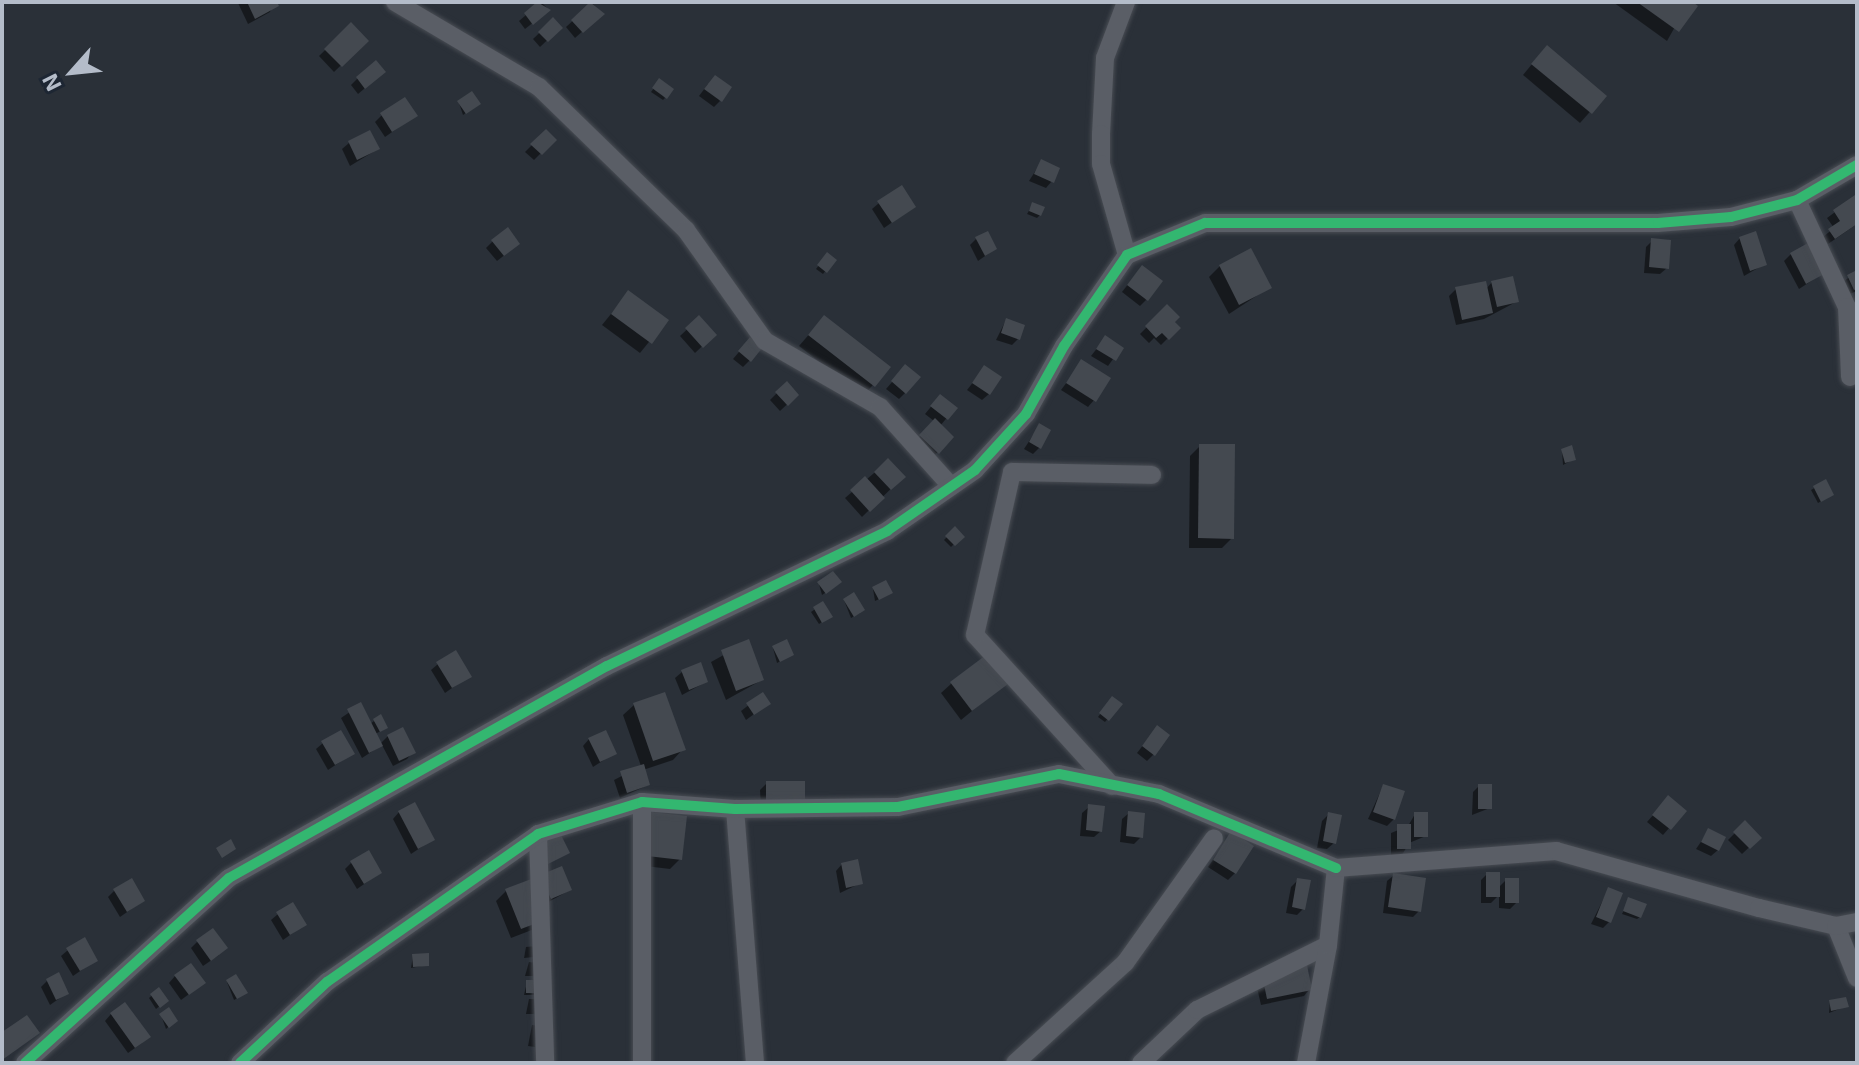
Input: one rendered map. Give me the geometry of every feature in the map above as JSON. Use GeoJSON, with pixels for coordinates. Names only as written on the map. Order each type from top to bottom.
{"type":"FeatureCollection","features":[{"type":"Feature","properties":{"kind":"street"},"geometry":{"type":"LineString","coordinates":[[395,2],[539,87],[686,230],[765,341],[880,407],[951,486]]}},
{"type":"Feature","properties":{"kind":"street"},"geometry":{"type":"LineString","coordinates":[[1126,2],[1105,58],[1101,149],[1127,255]]}},
{"type":"Feature","properties":{"kind":"street"},"geometry":{"type":"LineString","coordinates":[[25,1063],[229,878],[607,666],[887,531],[975,470],[1026,414],[1064,346],[1127,255],[1205,223],[1658,223],[1731,217],[1797,200],[1857,165]]}},
{"type":"Feature","properties":{"kind":"street"},"geometry":{"type":"LineString","coordinates":[[1797,200],[1857,326]]}},
{"type":"Feature","properties":{"kind":"street"},"geometry":{"type":"LineString","coordinates":[[1847,307],[1850,377]]}},
{"type":"Feature","properties":{"kind":"street"},"geometry":{"type":"LineString","coordinates":[[1112,786],[975,635],[1012,472],[1152,475]]}},
{"type":"Feature","properties":{"kind":"street"},"geometry":{"type":"LineString","coordinates":[[240,1063],[327,982],[538,834],[642,802],[735,809],[898,807],[1059,774],[1159,794],[1336,868],[1556,851],[1836,926],[1857,922]]}},
{"type":"Feature","properties":{"kind":"street"},"geometry":{"type":"LineString","coordinates":[[642,802],[642,1063]]}},
{"type":"Feature","properties":{"kind":"street"},"geometry":{"type":"LineString","coordinates":[[735,809],[755,1063]]}},
{"type":"Feature","properties":{"kind":"street"},"geometry":{"type":"LineString","coordinates":[[538,834],[545,1061]]}},
{"type":"Feature","properties":{"kind":"street"},"geometry":{"type":"LineString","coordinates":[[1015,1063],[1125,963],[1214,838]]}},
{"type":"Feature","properties":{"kind":"street"},"geometry":{"type":"LineString","coordinates":[[1306,1063],[1328,945],[1336,868]]}},
{"type":"Feature","properties":{"kind":"street"},"geometry":{"type":"LineString","coordinates":[[1836,926],[1857,978]]}},
{"type":"Feature","properties":{"kind":"street"},"geometry":{"type":"LineString","coordinates":[[1141,1063],[1197,1010],[1328,945]]}},
{"type":"Feature","properties":{"kind":"building"},"geometry":{"type":"Polygon","coordinates":[[[247,2],[277,2],[279,6],[255,19],[247,2]]]}},
{"type":"Feature","properties":{"kind":"building"},"geometry":{"type":"Polygon","coordinates":[[[537,2],[551,10],[533,25],[524,13],[537,2]]]}},
{"type":"Feature","properties":{"kind":"building"},"geometry":{"type":"Polygon","coordinates":[[[590,2],[605,14],[583,33],[571,20],[590,2]]]}},
{"type":"Feature","properties":{"kind":"building"},"geometry":{"type":"Polygon","coordinates":[[[1637,2],[1693,2],[1698,6],[1679,32],[1637,2]]]}},
{"type":"Feature","properties":{"kind":"building"},"geometry":{"type":"Polygon","coordinates":[[[553,17],[563,28],[548,42],[538,32],[553,17]]]}},
{"type":"Feature","properties":{"kind":"building"},"geometry":{"type":"Polygon","coordinates":[[[351,22],[369,41],[342,67],[324,49],[351,22]]]}},
{"type":"Feature","properties":{"kind":"building"},"geometry":{"type":"Polygon","coordinates":[[[1547,45],[1607,96],[1592,114],[1531,64],[1547,45]]]}},
{"type":"Feature","properties":{"kind":"building"},"geometry":{"type":"Polygon","coordinates":[[[376,60],[386,72],[365,89],[356,77],[376,60]]]}},
{"type":"Feature","properties":{"kind":"building"},"geometry":{"type":"Polygon","coordinates":[[[715,75],[732,87],[722,102],[704,89],[715,75]]]}},
{"type":"Feature","properties":{"kind":"building"},"geometry":{"type":"Polygon","coordinates":[[[659,78],[674,89],[667,99],[652,88],[659,78]]]}},
{"type":"Feature","properties":{"kind":"building"},"geometry":{"type":"Polygon","coordinates":[[[472,91],[481,104],[466,114],[457,101],[472,91]]]}},
{"type":"Feature","properties":{"kind":"building"},"geometry":{"type":"Polygon","coordinates":[[[405,97],[418,116],[392,132],[380,113],[405,97]]]}},
{"type":"Feature","properties":{"kind":"building"},"geometry":{"type":"Polygon","coordinates":[[[546,129],[557,140],[542,155],[530,144],[546,129]]]}},
{"type":"Feature","properties":{"kind":"building"},"geometry":{"type":"Polygon","coordinates":[[[370,130],[380,149],[357,160],[348,141],[370,130]]]}},
{"type":"Feature","properties":{"kind":"building"},"geometry":{"type":"Polygon","coordinates":[[[1041,159],[1060,168],[1054,183],[1034,174],[1041,159]]]}},
{"type":"Feature","properties":{"kind":"building"},"geometry":{"type":"Polygon","coordinates":[[[902,185],[916,207],[892,223],[877,201],[902,185]]]}},
{"type":"Feature","properties":{"kind":"building"},"geometry":{"type":"Polygon","coordinates":[[[1855,195],[1857,224],[1835,239],[1828,229],[1840,221],[1833,210],[1855,195]]]}},
{"type":"Feature","properties":{"kind":"building"},"geometry":{"type":"Polygon","coordinates":[[[1032,202],[1045,207],[1041,216],[1029,211],[1032,202]]]}},
{"type":"Feature","properties":{"kind":"building"},"geometry":{"type":"Polygon","coordinates":[[[508,227],[520,244],[504,256],[491,240],[508,227]]]}},
{"type":"Feature","properties":{"kind":"building"},"geometry":{"type":"Polygon","coordinates":[[[988,231],[997,249],[985,256],[975,237],[988,231]]]}},
{"type":"Feature","properties":{"kind":"building"},"geometry":{"type":"Polygon","coordinates":[[[1756,231],[1767,265],[1750,271],[1739,237],[1756,231]]]}},
{"type":"Feature","properties":{"kind":"building"},"geometry":{"type":"Polygon","coordinates":[[[1651,238],[1671,240],[1669,269],[1649,267],[1651,238]]]}},
{"type":"Feature","properties":{"kind":"building"},"geometry":{"type":"Polygon","coordinates":[[[1808,243],[1824,274],[1806,284],[1790,253],[1808,243]]]}},
{"type":"Feature","properties":{"kind":"building"},"geometry":{"type":"Polygon","coordinates":[[[1251,248],[1272,288],[1239,305],[1219,265],[1251,248]]]}},
{"type":"Feature","properties":{"kind":"building"},"geometry":{"type":"Polygon","coordinates":[[[827,252],[837,260],[827,273],[817,265],[827,252]]]}},
{"type":"Feature","properties":{"kind":"building"},"geometry":{"type":"Polygon","coordinates":[[[1142,265],[1163,281],[1148,301],[1127,285],[1142,265]]]}},
{"type":"Feature","properties":{"kind":"building"},"geometry":{"type":"Polygon","coordinates":[[[1857,270],[1857,289],[1854,290],[1847,275],[1857,270]]]}},
{"type":"Feature","properties":{"kind":"building"},"geometry":{"type":"Polygon","coordinates":[[[1513,276],[1519,302],[1497,307],[1491,281],[1513,276]]]}},
{"type":"Feature","properties":{"kind":"building"},"geometry":{"type":"Polygon","coordinates":[[[1486,281],[1493,313],[1462,320],[1455,287],[1486,281]]]}},
{"type":"Feature","properties":{"kind":"building"},"geometry":{"type":"Polygon","coordinates":[[[628,290],[669,320],[652,344],[611,314],[628,290]]]}},
{"type":"Feature","properties":{"kind":"building"},"geometry":{"type":"Polygon","coordinates":[[[1167,304],[1180,317],[1175,322],[1181,328],[1169,340],[1162,333],[1156,338],[1145,326],[1167,304]]]}},
{"type":"Feature","properties":{"kind":"building"},"geometry":{"type":"Polygon","coordinates":[[[699,315],[717,335],[703,348],[685,328],[699,315]]]}},
{"type":"Feature","properties":{"kind":"building"},"geometry":{"type":"Polygon","coordinates":[[[824,315],[891,367],[875,387],[808,335],[824,315]]]}},
{"type":"Feature","properties":{"kind":"building"},"geometry":{"type":"Polygon","coordinates":[[[1006,318],[1025,325],[1020,340],[1001,333],[1006,318]]]}},
{"type":"Feature","properties":{"kind":"building"},"geometry":{"type":"Polygon","coordinates":[[[1105,335],[1124,348],[1116,361],[1096,349],[1105,335]]]}},
{"type":"Feature","properties":{"kind":"building"},"geometry":{"type":"Polygon","coordinates":[[[750,337],[763,347],[751,362],[738,351],[750,337]]]}},
{"type":"Feature","properties":{"kind":"building"},"geometry":{"type":"Polygon","coordinates":[[[1081,359],[1111,378],[1096,402],[1066,383],[1081,359]]]}},
{"type":"Feature","properties":{"kind":"building"},"geometry":{"type":"Polygon","coordinates":[[[905,364],[921,377],[906,394],[891,381],[905,364]]]}},
{"type":"Feature","properties":{"kind":"building"},"geometry":{"type":"Polygon","coordinates":[[[984,365],[1002,377],[990,395],[972,383],[984,365]]]}},
{"type":"Feature","properties":{"kind":"building"},"geometry":{"type":"Polygon","coordinates":[[[787,381],[799,395],[788,406],[775,392],[787,381]]]}},
{"type":"Feature","properties":{"kind":"building"},"geometry":{"type":"Polygon","coordinates":[[[940,394],[958,408],[948,420],[930,406],[940,394]]]}},
{"type":"Feature","properties":{"kind":"building"},"geometry":{"type":"Polygon","coordinates":[[[935,418],[954,437],[939,454],[919,435],[935,418]]]}},
{"type":"Feature","properties":{"kind":"building"},"geometry":{"type":"Polygon","coordinates":[[[1039,423],[1051,430],[1041,449],[1029,442],[1039,423]]]}},
{"type":"Feature","properties":{"kind":"building"},"geometry":{"type":"Polygon","coordinates":[[[1199,444],[1235,444],[1234,539],[1198,538],[1199,444]]]}},
{"type":"Feature","properties":{"kind":"building"},"geometry":{"type":"Polygon","coordinates":[[[1572,445],[1576,460],[1565,463],[1561,449],[1572,445]]]}},
{"type":"Feature","properties":{"kind":"building"},"geometry":{"type":"Polygon","coordinates":[[[888,458],[906,477],[891,490],[874,472],[888,458]]]}},
{"type":"Feature","properties":{"kind":"building"},"geometry":{"type":"Polygon","coordinates":[[[865,476],[885,498],[870,512],[850,490],[865,476]]]}},
{"type":"Feature","properties":{"kind":"building"},"geometry":{"type":"Polygon","coordinates":[[[1826,479],[1834,495],[1821,502],[1813,486],[1826,479]]]}},
{"type":"Feature","properties":{"kind":"building"},"geometry":{"type":"Polygon","coordinates":[[[955,526],[965,537],[955,546],[945,536],[955,526]]]}},
{"type":"Feature","properties":{"kind":"building"},"geometry":{"type":"Polygon","coordinates":[[[833,571],[842,582],[826,594],[817,582],[833,571]]]}},
{"type":"Feature","properties":{"kind":"building"},"geometry":{"type":"Polygon","coordinates":[[[886,580],[893,593],[879,600],[872,587],[886,580]]]}},
{"type":"Feature","properties":{"kind":"building"},"geometry":{"type":"Polygon","coordinates":[[[854,592],[865,610],[854,617],[843,599],[854,592]]]}},
{"type":"Feature","properties":{"kind":"building"},"geometry":{"type":"Polygon","coordinates":[[[823,601],[833,617],[822,623],[813,607],[823,601]]]}},
{"type":"Feature","properties":{"kind":"building"},"geometry":{"type":"Polygon","coordinates":[[[749,639],[764,680],[736,691],[721,650],[749,639]]]}},
{"type":"Feature","properties":{"kind":"building"},"geometry":{"type":"Polygon","coordinates":[[[787,639],[794,655],[780,662],[772,646],[787,639]]]}},
{"type":"Feature","properties":{"kind":"building"},"geometry":{"type":"Polygon","coordinates":[[[456,650],[472,677],[452,688],[436,662],[456,650]]]}},
{"type":"Feature","properties":{"kind":"building"},"geometry":{"type":"Polygon","coordinates":[[[986,655],[1008,684],[972,711],[950,682],[986,655]]]}},
{"type":"Feature","properties":{"kind":"building"},"geometry":{"type":"Polygon","coordinates":[[[701,662],[708,682],[689,690],[681,670],[701,662]]]}},
{"type":"Feature","properties":{"kind":"building"},"geometry":{"type":"Polygon","coordinates":[[[665,692],[686,750],[653,761],[633,703],[665,692]]]}},
{"type":"Feature","properties":{"kind":"building"},"geometry":{"type":"Polygon","coordinates":[[[763,692],[771,704],[754,715],[746,703],[763,692]]]}},
{"type":"Feature","properties":{"kind":"building"},"geometry":{"type":"Polygon","coordinates":[[[1112,696],[1123,704],[1109,721],[1099,713],[1112,696]]]}},
{"type":"Feature","properties":{"kind":"building"},"geometry":{"type":"Polygon","coordinates":[[[361,702],[383,746],[369,753],[347,709],[361,702]]]}},
{"type":"Feature","properties":{"kind":"building"},"geometry":{"type":"Polygon","coordinates":[[[381,714],[388,728],[380,732],[373,719],[381,714]]]}},
{"type":"Feature","properties":{"kind":"building"},"geometry":{"type":"Polygon","coordinates":[[[1157,725],[1170,735],[1155,756],[1142,746],[1157,725]]]}},
{"type":"Feature","properties":{"kind":"building"},"geometry":{"type":"Polygon","coordinates":[[[403,727],[416,753],[399,761],[387,735],[403,727]]]}},
{"type":"Feature","properties":{"kind":"building"},"geometry":{"type":"Polygon","coordinates":[[[341,730],[355,754],[335,765],[321,741],[341,730]]]}},
{"type":"Feature","properties":{"kind":"building"},"geometry":{"type":"Polygon","coordinates":[[[606,730],[617,754],[600,762],[588,738],[606,730]]]}},
{"type":"Feature","properties":{"kind":"building"},"geometry":{"type":"Polygon","coordinates":[[[644,764],[650,785],[627,793],[620,771],[644,764]]]}},
{"type":"Feature","properties":{"kind":"building"},"geometry":{"type":"Polygon","coordinates":[[[766,781],[805,781],[805,803],[766,804],[766,781]]]}},
{"type":"Feature","properties":{"kind":"building"},"geometry":{"type":"Polygon","coordinates":[[[1383,784],[1405,791],[1395,820],[1373,812],[1383,784]]]}},
{"type":"Feature","properties":{"kind":"building"},"geometry":{"type":"Polygon","coordinates":[[[1478,784],[1492,784],[1492,809],[1478,809],[1478,784]]]}},
{"type":"Feature","properties":{"kind":"building"},"geometry":{"type":"Polygon","coordinates":[[[1668,795],[1687,811],[1671,830],[1652,815],[1668,795]]]}},
{"type":"Feature","properties":{"kind":"building"},"geometry":{"type":"Polygon","coordinates":[[[415,802],[435,840],[418,849],[398,811],[415,802]]]}},
{"type":"Feature","properties":{"kind":"building"},"geometry":{"type":"Polygon","coordinates":[[[1088,804],[1105,806],[1102,832],[1086,830],[1088,804]]]}},
{"type":"Feature","properties":{"kind":"building"},"geometry":{"type":"Polygon","coordinates":[[[1128,811],[1145,813],[1143,838],[1126,836],[1128,811]]]}},
{"type":"Feature","properties":{"kind":"building"},"geometry":{"type":"Polygon","coordinates":[[[651,812],[687,816],[682,860],[647,856],[651,812]]]}},
{"type":"Feature","properties":{"kind":"building"},"geometry":{"type":"Polygon","coordinates":[[[1328,812],[1342,815],[1336,844],[1323,841],[1328,812]]]}},
{"type":"Feature","properties":{"kind":"building"},"geometry":{"type":"Polygon","coordinates":[[[1414,812],[1428,812],[1428,837],[1414,837],[1414,812]]]}},
{"type":"Feature","properties":{"kind":"building"},"geometry":{"type":"Polygon","coordinates":[[[1745,820],[1762,838],[1750,849],[1733,832],[1745,820]]]}},
{"type":"Feature","properties":{"kind":"building"},"geometry":{"type":"Polygon","coordinates":[[[1397,824],[1411,824],[1411,849],[1397,849],[1397,824]]]}},
{"type":"Feature","properties":{"kind":"building"},"geometry":{"type":"Polygon","coordinates":[[[1708,828],[1726,837],[1719,851],[1701,842],[1708,828]]]}},
{"type":"Feature","properties":{"kind":"building"},"geometry":{"type":"Polygon","coordinates":[[[1231,831],[1254,846],[1236,874],[1213,860],[1231,831]]]}},
{"type":"Feature","properties":{"kind":"building"},"geometry":{"type":"Polygon","coordinates":[[[560,833],[570,853],[548,864],[538,844],[560,833]]]}},
{"type":"Feature","properties":{"kind":"building"},"geometry":{"type":"Polygon","coordinates":[[[231,839],[236,849],[222,858],[216,848],[231,839]]]}},
{"type":"Feature","properties":{"kind":"building"},"geometry":{"type":"Polygon","coordinates":[[[369,850],[382,873],[364,884],[350,861],[369,850]]]}},
{"type":"Feature","properties":{"kind":"building"},"geometry":{"type":"Polygon","coordinates":[[[858,859],[863,884],[846,888],[841,863],[858,859]]]}},
{"type":"Feature","properties":{"kind":"building"},"geometry":{"type":"Polygon","coordinates":[[[562,866],[572,890],[551,899],[540,875],[562,866]]]}},
{"type":"Feature","properties":{"kind":"building"},"geometry":{"type":"Polygon","coordinates":[[[1486,872],[1500,872],[1500,897],[1486,897],[1486,872]]]}},
{"type":"Feature","properties":{"kind":"building"},"geometry":{"type":"Polygon","coordinates":[[[1393,873],[1426,878],[1421,912],[1388,907],[1393,873]]]}},
{"type":"Feature","properties":{"kind":"building"},"geometry":{"type":"Polygon","coordinates":[[[132,878],[145,901],[127,912],[113,889],[132,878]]]}},
{"type":"Feature","properties":{"kind":"building"},"geometry":{"type":"Polygon","coordinates":[[[534,878],[550,918],[521,929],[505,889],[534,878]]]}},
{"type":"Feature","properties":{"kind":"building"},"geometry":{"type":"Polygon","coordinates":[[[1297,878],[1311,880],[1305,910],[1292,907],[1297,878]]]}},
{"type":"Feature","properties":{"kind":"building"},"geometry":{"type":"Polygon","coordinates":[[[1505,878],[1519,878],[1519,903],[1505,903],[1505,878]]]}},
{"type":"Feature","properties":{"kind":"building"},"geometry":{"type":"Polygon","coordinates":[[[1608,887],[1623,893],[1611,923],[1596,917],[1608,887]]]}},
{"type":"Feature","properties":{"kind":"building"},"geometry":{"type":"Polygon","coordinates":[[[1628,897],[1647,904],[1641,918],[1623,911],[1628,897]]]}},
{"type":"Feature","properties":{"kind":"building"},"geometry":{"type":"Polygon","coordinates":[[[293,902],[307,925],[290,935],[276,912],[293,902]]]}},
{"type":"Feature","properties":{"kind":"building"},"geometry":{"type":"Polygon","coordinates":[[[213,928],[228,948],[211,961],[196,940],[213,928]]]}},
{"type":"Feature","properties":{"kind":"building"},"geometry":{"type":"Polygon","coordinates":[[[85,937],[98,961],[80,971],[66,948],[85,937]]]}},
{"type":"Feature","properties":{"kind":"building"},"geometry":{"type":"Polygon","coordinates":[[[429,953],[429,966],[413,967],[412,954],[429,953]]]}},
{"type":"Feature","properties":{"kind":"building"},"geometry":{"type":"Polygon","coordinates":[[[191,963],[206,983],[189,995],[174,975],[191,963]]]}},
{"type":"Feature","properties":{"kind":"building"},"geometry":{"type":"Polygon","coordinates":[[[1307,965],[1312,990],[1267,999],[1262,975],[1307,965]]]}},
{"type":"Feature","properties":{"kind":"building"},"geometry":{"type":"Polygon","coordinates":[[[59,972],[69,994],[56,1000],[46,979],[59,972]]]}},
{"type":"Feature","properties":{"kind":"building"},"geometry":{"type":"Polygon","coordinates":[[[236,974],[248,993],[237,999],[226,980],[236,974]]]}},
{"type":"Feature","properties":{"kind":"building"},"geometry":{"type":"Polygon","coordinates":[[[526,980],[540,980],[539,993],[526,993],[526,980]]]}},
{"type":"Feature","properties":{"kind":"building"},"geometry":{"type":"Polygon","coordinates":[[[159,987],[169,1001],[160,1008],[150,994],[159,987]]]}},
{"type":"Feature","properties":{"kind":"building"},"geometry":{"type":"Polygon","coordinates":[[[1846,997],[1849,1007],[1831,1011],[1829,1000],[1846,997]]]}},
{"type":"Feature","properties":{"kind":"building"},"geometry":{"type":"Polygon","coordinates":[[[125,1002],[151,1037],[135,1048],[110,1013],[125,1002]]]}},
{"type":"Feature","properties":{"kind":"building"},"geometry":{"type":"Polygon","coordinates":[[[169,1007],[178,1021],[169,1028],[159,1014],[169,1007]]]}},
{"type":"Feature","properties":{"kind":"building"},"geometry":{"type":"Polygon","coordinates":[[[27,1015],[40,1033],[2,1060],[2,1032],[27,1015]]]}},
{"type":"Feature","properties":{"kind":"cycle path"},"geometry":{"type":"LineString","coordinates":[[25,1063],[229,878],[607,666],[887,531],[975,470],[1026,414],[1064,346],[1127,255],[1205,223],[1658,223],[1731,217],[1797,200],[1857,165]]}},
{"type":"Feature","properties":{"kind":"cycle path"},"geometry":{"type":"LineString","coordinates":[[240,1063],[327,982],[538,834],[642,802],[735,809],[898,807],[1059,774],[1159,794],[1336,868]]}}]}
